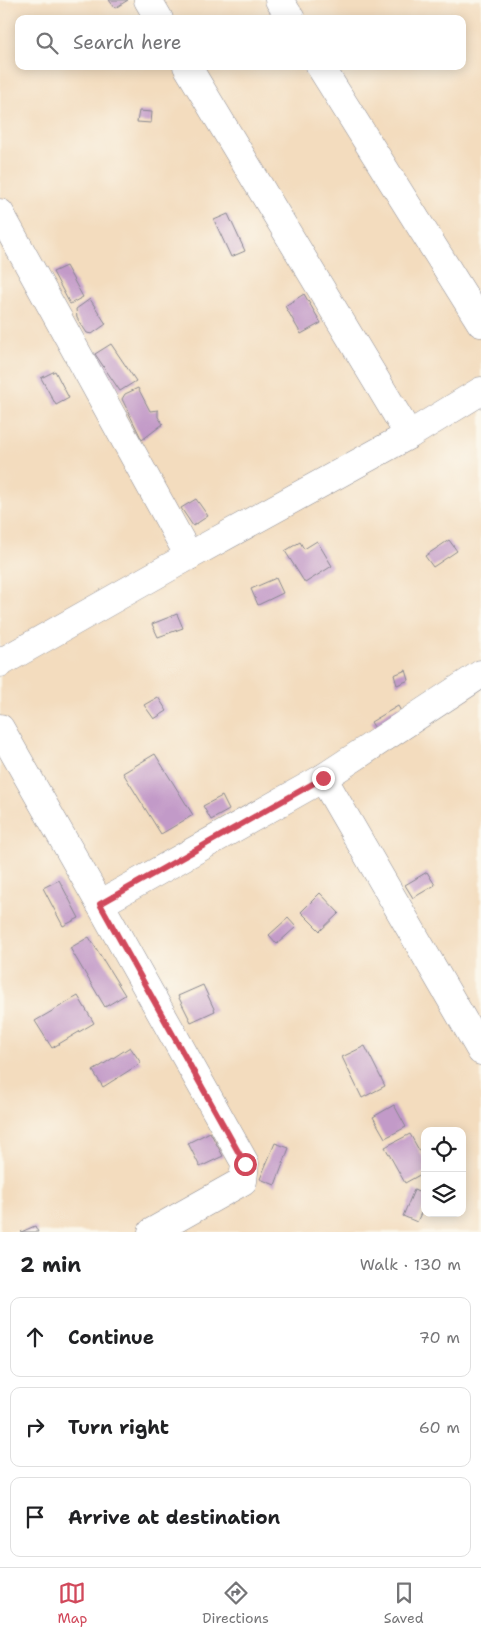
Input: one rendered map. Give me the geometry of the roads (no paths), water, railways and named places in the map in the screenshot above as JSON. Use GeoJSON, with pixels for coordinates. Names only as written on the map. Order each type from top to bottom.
{"type":"FeatureCollection","features":[{"type":"Feature","properties":{"kind":"street"},"geometry":{"type":"LineString","coordinates":[[148,0],[157,15]]}},
{"type":"Feature","properties":{"kind":"street"},"geometry":{"type":"LineString","coordinates":[[279,0],[288,15]]}},
{"type":"Feature","properties":{"kind":"street"},"geometry":{"type":"LineString","coordinates":[[189,70],[409,435]]}},
{"type":"Feature","properties":{"kind":"street"},"geometry":{"type":"LineString","coordinates":[[323,70],[481,323]]}},
{"type":"Feature","properties":{"kind":"street"},"geometry":{"type":"LineString","coordinates":[[0,213],[189,556]]}},
{"type":"Feature","properties":{"kind":"street"},"geometry":{"type":"LineString","coordinates":[[0,663],[409,435],[481,390]]}},
{"type":"Feature","properties":{"kind":"street"},"geometry":{"type":"LineString","coordinates":[[100,904],[323,778],[481,674]]}},
{"type":"Feature","properties":{"kind":"street"},"geometry":{"type":"LineString","coordinates":[[0,728],[245,1164],[243,1181],[152,1232]]}},
{"type":"Feature","properties":{"kind":"street"},"geometry":{"type":"LineString","coordinates":[[323,778],[481,1051]]}}]}
